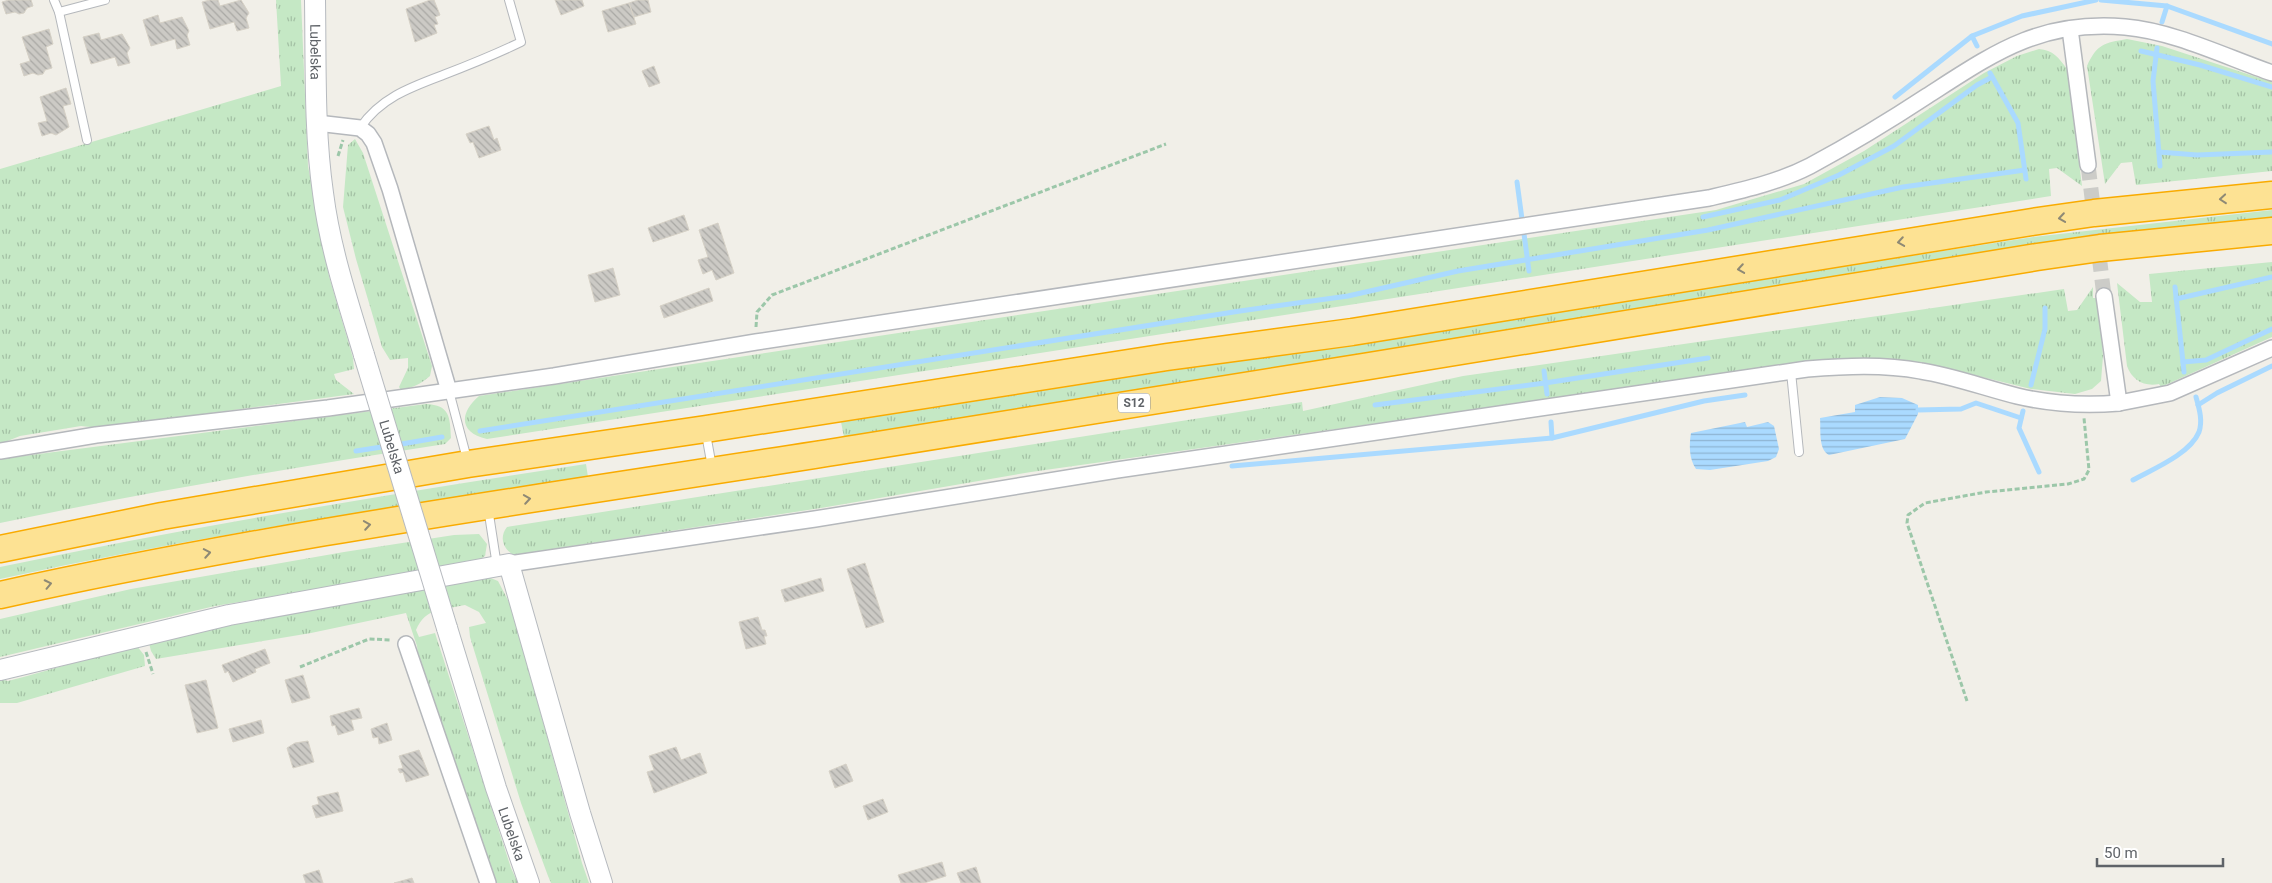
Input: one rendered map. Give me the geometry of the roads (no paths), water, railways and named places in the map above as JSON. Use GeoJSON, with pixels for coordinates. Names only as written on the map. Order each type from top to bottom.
{"type":"FeatureCollection","features":[{"type":"Feature","properties":{"kind":"highway"},"geometry":{"type":"LineString","coordinates":[[0,549],[153,518],[468,464],[1167,357],[1352,332],[2032,222],[2094,213],[2272,195]]}},
{"type":"Feature","properties":{"kind":"highway","name":"S12"},"geometry":{"type":"LineString","coordinates":[[0,595],[185,557],[488,505],[2037,257],[2272,231]]}},
{"type":"Feature","properties":{"kind":"street","name":"Lubelska"},"geometry":{"type":"LineString","coordinates":[[315,0],[320,169],[326,215],[343,284],[364,355],[496,788],[529,883]]}},
{"type":"Feature","properties":{"kind":"street"},"geometry":{"type":"LineString","coordinates":[[0,451],[96,435],[328,408],[554,376],[756,342],[1709,198],[1769,182],[1808,166],[1926,97],[1989,56],[2030,37],[2070,28],[2104,26],[2143,29],[2272,73]]}},
{"type":"Feature","properties":{"kind":"street"},"geometry":{"type":"LineString","coordinates":[[2070,28],[2088,165]]}},
{"type":"Feature","properties":{"kind":"street"},"geometry":{"type":"LineString","coordinates":[[318,123],[360,128],[368,134],[374,144],[390,189],[450,391]]}},
{"type":"Feature","properties":{"kind":"street"},"geometry":{"type":"LineString","coordinates":[[2104,296],[2118,402]]}},
{"type":"Feature","properties":{"kind":"street"},"geometry":{"type":"LineString","coordinates":[[0,670],[229,615],[503,565],[815,519],[1127,468],[1791,372],[1842,367],[1892,367],[1923,371],[2052,403],[2083,405],[2134,401],[2170,393],[2272,348]]}},
{"type":"Feature","properties":{"kind":"street"},"geometry":{"type":"LineString","coordinates":[[503,565],[602,883]]}},
{"type":"Feature","properties":{"kind":"street"},"geometry":{"type":"LineString","coordinates":[[406,644],[488,883]]}},
{"type":"Feature","properties":{"kind":"lane"},"geometry":{"type":"LineString","coordinates":[[54,0],[87,140]]}},
{"type":"Feature","properties":{"kind":"lane"},"geometry":{"type":"LineString","coordinates":[[58,12],[105,0]]}},
{"type":"Feature","properties":{"kind":"lane"},"geometry":{"type":"LineString","coordinates":[[360,128],[367,118],[383,103],[408,88],[521,42],[509,0]]}},
{"type":"Feature","properties":{"kind":"lane"},"geometry":{"type":"LineString","coordinates":[[1791,372],[1799,452]]}},
{"type":"Feature","properties":{"kind":"lane"},"geometry":{"type":"LineString","coordinates":[[450,391],[468,464]]}},
{"type":"Feature","properties":{"kind":"lane"},"geometry":{"type":"LineString","coordinates":[[706,429],[713,470]]}},
{"type":"Feature","properties":{"kind":"lane"},"geometry":{"type":"LineString","coordinates":[[488,505],[503,565]]}},
{"type":"Feature","properties":{"kind":"water"},"geometry":{"type":"Polygon","coordinates":[[[1880,397],[1902,398],[1918,405],[1918,414],[1905,439],[1829,455],[1825,452],[1821,439],[1820,418],[1855,412],[1855,405],[1880,397]]]}},
{"type":"Feature","properties":{"kind":"water"},"geometry":{"type":"Polygon","coordinates":[[[1745,422],[1747,427],[1768,422],[1774,426],[1779,449],[1776,457],[1768,461],[1710,470],[1696,469],[1690,452],[1691,433],[1745,422]]]}},
{"type":"Feature","properties":{"kind":"waterway"},"geometry":{"type":"LineString","coordinates":[[1895,97],[1972,36],[2022,16],[2096,0]]}},
{"type":"Feature","properties":{"kind":"waterway"},"geometry":{"type":"LineString","coordinates":[[2101,0],[2167,6],[2272,44]]}},
{"type":"Feature","properties":{"kind":"waterway"},"geometry":{"type":"LineString","coordinates":[[2162,22],[2167,6]]}},
{"type":"Feature","properties":{"kind":"waterway"},"geometry":{"type":"LineString","coordinates":[[1972,36],[1977,46]]}},
{"type":"Feature","properties":{"kind":"waterway"},"geometry":{"type":"LineString","coordinates":[[2157,48],[2153,81],[2160,166]]}},
{"type":"Feature","properties":{"kind":"waterway"},"geometry":{"type":"LineString","coordinates":[[2141,51],[2200,65],[2272,87]]}},
{"type":"Feature","properties":{"kind":"waterway"},"geometry":{"type":"LineString","coordinates":[[1990,73],[2018,123],[2026,179]]}},
{"type":"Feature","properties":{"kind":"waterway"},"geometry":{"type":"LineString","coordinates":[[1703,217],[1780,200],[1839,175],[1894,146],[1977,85],[1992,77]]}},
{"type":"Feature","properties":{"kind":"waterway"},"geometry":{"type":"LineString","coordinates":[[2159,152],[2197,155],[2272,152]]}},
{"type":"Feature","properties":{"kind":"waterway"},"geometry":{"type":"LineString","coordinates":[[480,431],[1240,311],[1348,296],[1458,271],[1708,230],[1903,187],[2025,170]]}},
{"type":"Feature","properties":{"kind":"waterway"},"geometry":{"type":"LineString","coordinates":[[1517,182],[1529,271]]}},
{"type":"Feature","properties":{"kind":"waterway"},"geometry":{"type":"LineString","coordinates":[[2176,299],[2272,277]]}},
{"type":"Feature","properties":{"kind":"waterway"},"geometry":{"type":"LineString","coordinates":[[2175,287],[2184,372]]}},
{"type":"Feature","properties":{"kind":"waterway"},"geometry":{"type":"LineString","coordinates":[[2031,385],[2045,329],[2045,308]]}},
{"type":"Feature","properties":{"kind":"waterway"},"geometry":{"type":"LineString","coordinates":[[2183,362],[2206,360],[2272,329]]}},
{"type":"Feature","properties":{"kind":"waterway"},"geometry":{"type":"LineString","coordinates":[[1375,405],[1545,383],[1708,358]]}},
{"type":"Feature","properties":{"kind":"waterway"},"geometry":{"type":"LineString","coordinates":[[2198,405],[2217,393],[2272,366]]}},
{"type":"Feature","properties":{"kind":"waterway"},"geometry":{"type":"LineString","coordinates":[[1544,371],[1547,394]]}},
{"type":"Feature","properties":{"kind":"waterway"},"geometry":{"type":"LineString","coordinates":[[1232,466],[1552,438],[1704,401],[1745,395]]}},
{"type":"Feature","properties":{"kind":"waterway"},"geometry":{"type":"LineString","coordinates":[[2133,480],[2170,460],[2188,447],[2194,440],[2199,432],[2201,423],[2196,397]]}},
{"type":"Feature","properties":{"kind":"waterway"},"geometry":{"type":"LineString","coordinates":[[1918,410],[1961,409],[1976,403],[2021,418]]}},
{"type":"Feature","properties":{"kind":"waterway"},"geometry":{"type":"LineString","coordinates":[[2023,411],[2019,428],[2039,472]]}},
{"type":"Feature","properties":{"kind":"waterway"},"geometry":{"type":"LineString","coordinates":[[1551,422],[1552,438]]}},
{"type":"Feature","properties":{"kind":"waterway"},"geometry":{"type":"LineString","coordinates":[[396,445],[442,437]]}},
{"type":"Feature","properties":{"kind":"waterway"},"geometry":{"type":"LineString","coordinates":[[356,451],[388,446]]}},
{"type":"Feature","properties":{"kind":"tunnel"},"geometry":{"type":"LineString","coordinates":[[2088,165],[2104,296]]}}]}
